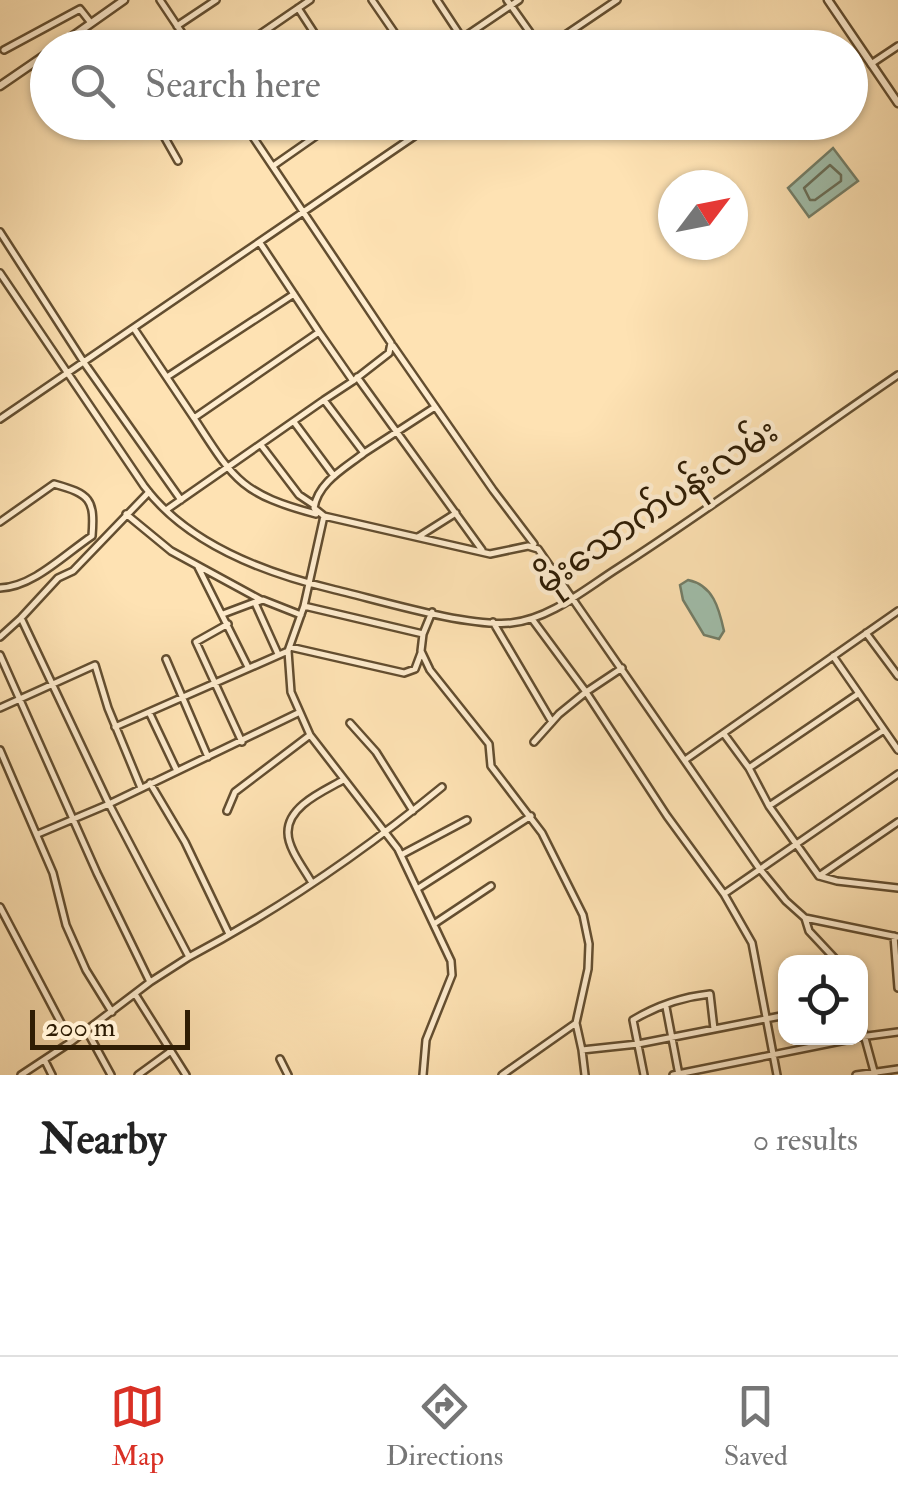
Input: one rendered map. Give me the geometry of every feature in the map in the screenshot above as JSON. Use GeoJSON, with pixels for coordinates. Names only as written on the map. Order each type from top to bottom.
{"type":"FeatureCollection","features":[{"type":"Feature","properties":{"kind":"street"},"geometry":{"type":"LineString","coordinates":[[160,0],[180,30]]}},
{"type":"Feature","properties":{"kind":"street"},"geometry":{"type":"LineString","coordinates":[[177,26],[216,0]]}},
{"type":"Feature","properties":{"kind":"street"},"geometry":{"type":"LineString","coordinates":[[266,30],[310,0]]}},
{"type":"Feature","properties":{"kind":"street"},"geometry":{"type":"LineString","coordinates":[[372,0],[393,30]]}},
{"type":"Feature","properties":{"kind":"street"},"geometry":{"type":"LineString","coordinates":[[437,0],[457,30]]}},
{"type":"Feature","properties":{"kind":"street"},"geometry":{"type":"LineString","coordinates":[[473,30],[508,3],[519,0]]}},
{"type":"Feature","properties":{"kind":"street"},"geometry":{"type":"LineString","coordinates":[[572,30],[618,0]]}},
{"type":"Feature","properties":{"kind":"street"},"geometry":{"type":"LineString","coordinates":[[828,0],[848,30]]}},
{"type":"Feature","properties":{"kind":"street"},"geometry":{"type":"LineString","coordinates":[[81,30],[118,2]]}},
{"type":"Feature","properties":{"kind":"street"},"geometry":{"type":"LineString","coordinates":[[508,3],[530,30]]}},
{"type":"Feature","properties":{"kind":"street"},"geometry":{"type":"LineString","coordinates":[[298,8],[312,30]]}},
{"type":"Feature","properties":{"kind":"street"},"geometry":{"type":"LineString","coordinates":[[41,30],[80,9],[91,23]]}},
{"type":"Feature","properties":{"kind":"street"},"geometry":{"type":"LineString","coordinates":[[4,50],[30,36]]}},
{"type":"Feature","properties":{"kind":"street"},"geometry":{"type":"LineString","coordinates":[[871,64],[898,46]]}},
{"type":"Feature","properties":{"kind":"street"},"geometry":{"type":"LineString","coordinates":[[868,60],[898,103]]}},
{"type":"Feature","properties":{"kind":"street"},"geometry":{"type":"LineString","coordinates":[[0,86],[30,65]]}},
{"type":"Feature","properties":{"kind":"street"},"geometry":{"type":"LineString","coordinates":[[166,140],[178,161]]}},
{"type":"Feature","properties":{"kind":"street"},"geometry":{"type":"LineString","coordinates":[[256,140],[434,407],[573,597],[758,868],[805,918],[810,930],[832,955]]}},
{"type":"Feature","properties":{"kind":"street"},"geometry":{"type":"LineString","coordinates":[[274,166],[310,140]]}},
{"type":"Feature","properties":{"kind":"street"},"geometry":{"type":"LineString","coordinates":[[0,420],[409,140]]}},
{"type":"Feature","properties":{"kind":"street"},"geometry":{"type":"LineString","coordinates":[[0,232],[85,364],[181,500]]}},
{"type":"Feature","properties":{"kind":"street"},"geometry":{"type":"LineString","coordinates":[[260,243],[319,332],[484,552]]}},
{"type":"Feature","properties":{"kind":"street","name":"မိုးသောက်ပန်းလမ်း"},"geometry":{"type":"LineString","coordinates":[[0,274],[148,492],[165,510],[254,566],[432,612],[492,622],[532,619],[573,597],[659,542],[898,375]]}},
{"type":"Feature","properties":{"kind":"street"},"geometry":{"type":"LineString","coordinates":[[167,377],[294,294]]}},
{"type":"Feature","properties":{"kind":"street"},"geometry":{"type":"LineString","coordinates":[[135,330],[227,469],[239,482],[260,494],[324,516],[484,552],[538,548]]}},
{"type":"Feature","properties":{"kind":"street"},"geometry":{"type":"LineString","coordinates":[[194,418],[319,332]]}},
{"type":"Feature","properties":{"kind":"street"},"geometry":{"type":"LineString","coordinates":[[165,510],[355,379],[389,353],[391,343]]}},
{"type":"Feature","properties":{"kind":"street"},"geometry":{"type":"LineString","coordinates":[[324,400],[364,452]]}},
{"type":"Feature","properties":{"kind":"street"},"geometry":{"type":"LineString","coordinates":[[324,516],[315,511],[314,505],[334,476],[434,407]]}},
{"type":"Feature","properties":{"kind":"street"},"geometry":{"type":"LineString","coordinates":[[294,422],[334,476]]}},
{"type":"Feature","properties":{"kind":"street"},"geometry":{"type":"LineString","coordinates":[[261,445],[299,495],[314,505]]}},
{"type":"Feature","properties":{"kind":"street"},"geometry":{"type":"LineString","coordinates":[[0,522],[54,484],[89,498],[94,513],[92,536],[15,588],[0,588]]}},
{"type":"Feature","properties":{"kind":"street"},"geometry":{"type":"LineString","coordinates":[[0,637],[58,578],[73,571],[148,492]]}},
{"type":"Feature","properties":{"kind":"street"},"geometry":{"type":"LineString","coordinates":[[418,538],[456,512]]}},
{"type":"Feature","properties":{"kind":"street"},"geometry":{"type":"LineString","coordinates":[[126,514],[171,551],[259,600],[301,614]]}},
{"type":"Feature","properties":{"kind":"street"},"geometry":{"type":"LineString","coordinates":[[324,516],[304,606],[289,649],[291,692],[310,735],[401,855],[452,968],[426,1040],[423,1075]]}},
{"type":"Feature","properties":{"kind":"street"},"geometry":{"type":"LineString","coordinates":[[198,566],[248,667]]}},
{"type":"Feature","properties":{"kind":"street"},"geometry":{"type":"LineString","coordinates":[[223,614],[259,600]]}},
{"type":"Feature","properties":{"kind":"street"},"geometry":{"type":"LineString","coordinates":[[259,600],[255,605],[278,654]]}},
{"type":"Feature","properties":{"kind":"street"},"geometry":{"type":"LineString","coordinates":[[304,606],[423,634]]}},
{"type":"Feature","properties":{"kind":"street"},"geometry":{"type":"LineString","coordinates":[[685,760],[898,611]]}},
{"type":"Feature","properties":{"kind":"street"},"geometry":{"type":"LineString","coordinates":[[115,727],[289,649],[404,674],[415,669],[432,612]]}},
{"type":"Feature","properties":{"kind":"street"},"geometry":{"type":"LineString","coordinates":[[20,618],[109,804],[190,957]]}},
{"type":"Feature","properties":{"kind":"street"},"geometry":{"type":"LineString","coordinates":[[532,619],[724,894],[755,954],[777,1075]]}},
{"type":"Feature","properties":{"kind":"street"},"geometry":{"type":"LineString","coordinates":[[492,622],[552,722]]}},
{"type":"Feature","properties":{"kind":"street"},"geometry":{"type":"LineString","coordinates":[[228,624],[196,642],[242,742]]}},
{"type":"Feature","properties":{"kind":"street"},"geometry":{"type":"LineString","coordinates":[[866,633],[898,676]]}},
{"type":"Feature","properties":{"kind":"street"},"geometry":{"type":"LineString","coordinates":[[421,651],[430,670],[489,744],[491,766],[542,833],[588,930],[588,968],[576,1023],[585,1075]]}},
{"type":"Feature","properties":{"kind":"street"},"geometry":{"type":"LineString","coordinates":[[0,655],[76,819],[97,874],[150,982]]}},
{"type":"Feature","properties":{"kind":"street"},"geometry":{"type":"LineString","coordinates":[[833,656],[898,750]]}},
{"type":"Feature","properties":{"kind":"street"},"geometry":{"type":"LineString","coordinates":[[166,659],[208,757]]}},
{"type":"Feature","properties":{"kind":"street"},"geometry":{"type":"LineString","coordinates":[[0,708],[95,665],[141,788]]}},
{"type":"Feature","properties":{"kind":"street"},"geometry":{"type":"LineString","coordinates":[[534,742],[586,692],[622,668]]}},
{"type":"Feature","properties":{"kind":"street"},"geometry":{"type":"LineString","coordinates":[[749,768],[858,694]]}},
{"type":"Feature","properties":{"kind":"street"},"geometry":{"type":"LineString","coordinates":[[149,712],[177,771]]}},
{"type":"Feature","properties":{"kind":"street"},"geometry":{"type":"LineString","coordinates":[[38,834],[298,713]]}},
{"type":"Feature","properties":{"kind":"street"},"geometry":{"type":"LineString","coordinates":[[350,723],[376,752],[413,811]]}},
{"type":"Feature","properties":{"kind":"street"},"geometry":{"type":"LineString","coordinates":[[769,806],[884,730]]}},
{"type":"Feature","properties":{"kind":"street"},"geometry":{"type":"LineString","coordinates":[[724,734],[819,876],[837,882],[898,888]]}},
{"type":"Feature","properties":{"kind":"street"},"geometry":{"type":"LineString","coordinates":[[227,811],[234,792],[310,735]]}},
{"type":"Feature","properties":{"kind":"street"},"geometry":{"type":"LineString","coordinates":[[0,750],[38,834],[60,894],[66,925],[86,970],[112,1012]]}},
{"type":"Feature","properties":{"kind":"street"},"geometry":{"type":"LineString","coordinates":[[724,894],[898,774]]}},
{"type":"Feature","properties":{"kind":"street"},"geometry":{"type":"LineString","coordinates":[[312,883],[289,839],[288,828],[312,797],[343,780]]}},
{"type":"Feature","properties":{"kind":"street"},"geometry":{"type":"LineString","coordinates":[[150,783],[185,842],[229,934]]}},
{"type":"Feature","properties":{"kind":"street"},"geometry":{"type":"LineString","coordinates":[[21,1075],[87,1032],[150,982],[387,832],[442,786]]}},
{"type":"Feature","properties":{"kind":"street"},"geometry":{"type":"LineString","coordinates":[[417,889],[531,816]]}},
{"type":"Feature","properties":{"kind":"street"},"geometry":{"type":"LineString","coordinates":[[401,855],[467,820]]}},
{"type":"Feature","properties":{"kind":"street"},"geometry":{"type":"LineString","coordinates":[[819,876],[898,822]]}},
{"type":"Feature","properties":{"kind":"street"},"geometry":{"type":"LineString","coordinates":[[434,924],[491,886]]}},
{"type":"Feature","properties":{"kind":"street"},"geometry":{"type":"LineString","coordinates":[[0,907],[70,1042]]}},
{"type":"Feature","properties":{"kind":"street"},"geometry":{"type":"LineString","coordinates":[[805,918],[896,937],[898,988]]}},
{"type":"Feature","properties":{"kind":"street"},"geometry":{"type":"LineString","coordinates":[[135,994],[186,1075]]}},
{"type":"Feature","properties":{"kind":"street"},"geometry":{"type":"LineString","coordinates":[[644,1075],[634,1020],[678,998],[710,994],[714,1029]]}},
{"type":"Feature","properties":{"kind":"street"},"geometry":{"type":"LineString","coordinates":[[666,1007],[677,1075],[819,1045]]}},
{"type":"Feature","properties":{"kind":"street"},"geometry":{"type":"LineString","coordinates":[[582,1050],[638,1044],[778,1017]]}},
{"type":"Feature","properties":{"kind":"street"},"geometry":{"type":"LineString","coordinates":[[501,1075],[576,1023]]}},
{"type":"Feature","properties":{"kind":"street"},"geometry":{"type":"LineString","coordinates":[[87,1032],[111,1075]]}},
{"type":"Feature","properties":{"kind":"street"},"geometry":{"type":"LineString","coordinates":[[868,1036],[898,1032]]}},
{"type":"Feature","properties":{"kind":"street"},"geometry":{"type":"LineString","coordinates":[[863,1045],[875,1073]]}},
{"type":"Feature","properties":{"kind":"street"},"geometry":{"type":"LineString","coordinates":[[138,1075],[170,1051]]}},
{"type":"Feature","properties":{"kind":"street"},"geometry":{"type":"LineString","coordinates":[[280,1059],[288,1075]]}},
{"type":"Feature","properties":{"kind":"street"},"geometry":{"type":"LineString","coordinates":[[45,1061],[52,1075]]}},
{"type":"Feature","properties":{"kind":"street"},"geometry":{"type":"LineString","coordinates":[[856,1075],[898,1069]]}},
{"type":"Feature","properties":{"kind":"water"},"geometry":{"type":"Polygon","coordinates":[[[833,148],[858,181],[809,217],[788,188],[833,148]]]}},
{"type":"Feature","properties":{"kind":"water"},"geometry":{"type":"Polygon","coordinates":[[[688,580],[703,587],[714,599],[724,631],[719,639],[704,635],[683,600],[680,585],[688,580]]]}}]}
